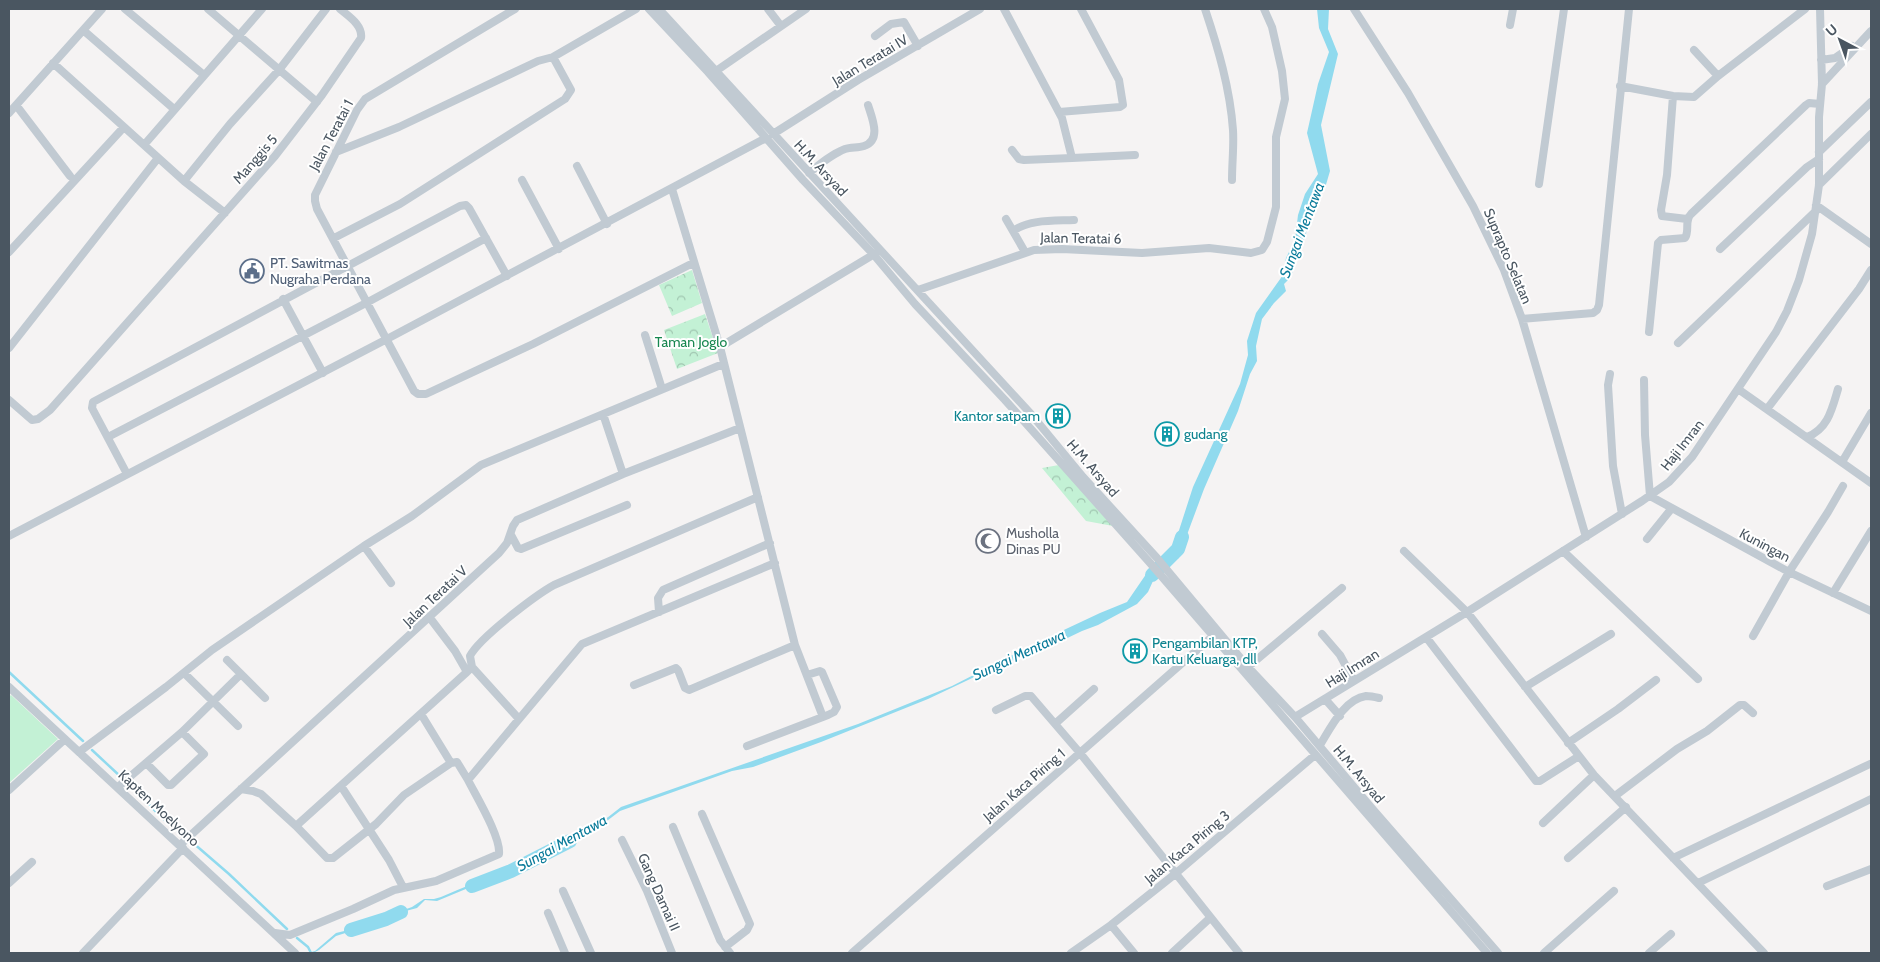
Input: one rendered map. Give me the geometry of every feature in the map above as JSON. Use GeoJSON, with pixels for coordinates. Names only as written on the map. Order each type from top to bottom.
{"type":"FeatureCollection","features":[{"type":"Feature","properties":{"kind":"street"},"geometry":{"type":"LineString","coordinates":[[9,113],[102,9]]}},
{"type":"Feature","properties":{"kind":"street"},"geometry":{"type":"LineString","coordinates":[[125,9],[204,75]]}},
{"type":"Feature","properties":{"kind":"street"},"geometry":{"type":"LineString","coordinates":[[208,9],[317,102]]}},
{"type":"Feature","properties":{"kind":"street"},"geometry":{"type":"LineString","coordinates":[[144,145],[262,9]]}},
{"type":"Feature","properties":{"kind":"street"},"geometry":{"type":"LineString","coordinates":[[184,181],[230,124],[280,70],[326,9]]}},
{"type":"Feature","properties":{"kind":"street","name":"Manggis 5"},"geometry":{"type":"LineString","coordinates":[[9,400],[32,420],[45,415],[71,389],[275,156],[317,102],[361,38],[362,35],[358,26],[340,9]]}},
{"type":"Feature","properties":{"kind":"street","name":"Jalan Teratai 1"},"geometry":{"type":"LineString","coordinates":[[514,9],[367,97],[357,110],[318,187],[315,202],[414,390],[418,394],[426,394],[533,344],[693,263]]}},
{"type":"Feature","properties":{"kind":"street"},"geometry":{"type":"LineString","coordinates":[[336,152],[399,127],[538,61],[553,57],[636,9]]}},
{"type":"Feature","properties":{"kind":"street","name":"H.M. Arsyad"},"geometry":{"type":"LineString","coordinates":[[649,9],[770,136],[809,173],[877,253],[915,304],[1005,400],[1073,479],[1154,561]]}},
{"type":"Feature","properties":{"kind":"street","name":"H.M. Arsyad"},"geometry":{"type":"LineString","coordinates":[[659,9],[716,71],[770,136],[803,180],[877,253],[918,290],[1031,414],[1165,574],[1320,745],[1367,809],[1487,953]]}},
{"type":"Feature","properties":{"kind":"street"},"geometry":{"type":"LineString","coordinates":[[768,9],[781,26]]}},
{"type":"Feature","properties":{"kind":"street"},"geometry":{"type":"LineString","coordinates":[[716,71],[806,9]]}},
{"type":"Feature","properties":{"kind":"street","name":"Jalan Teratai IV"},"geometry":{"type":"LineString","coordinates":[[9,536],[607,224],[770,136],[858,80],[980,9]]}},
{"type":"Feature","properties":{"kind":"street"},"geometry":{"type":"LineString","coordinates":[[1004,9],[1059,112],[1072,158]]}},
{"type":"Feature","properties":{"kind":"street"},"geometry":{"type":"LineString","coordinates":[[1059,112],[1120,107],[1123,105],[1119,80],[1080,9]]}},
{"type":"Feature","properties":{"kind":"street"},"geometry":{"type":"LineString","coordinates":[[1205,9],[1218,48],[1228,89],[1233,130],[1232,180]]}},
{"type":"Feature","properties":{"kind":"street","name":"Jalan Teratai 6"},"geometry":{"type":"LineString","coordinates":[[918,290],[1025,252],[1062,249],[1142,253],[1209,248],[1250,253],[1258,252],[1264,248],[1276,207],[1276,137],[1285,99],[1282,71],[1272,27],[1264,9]]}},
{"type":"Feature","properties":{"kind":"street","name":"Suprapto Selatan"},"geometry":{"type":"LineString","coordinates":[[1354,9],[1408,93],[1473,206],[1504,270],[1522,319],[1586,537]]}},
{"type":"Feature","properties":{"kind":"street"},"geometry":{"type":"LineString","coordinates":[[1510,25],[1513,9]]}},
{"type":"Feature","properties":{"kind":"street"},"geometry":{"type":"LineString","coordinates":[[1539,184],[1564,9]]}},
{"type":"Feature","properties":{"kind":"street"},"geometry":{"type":"LineString","coordinates":[[1522,319],[1593,313],[1599,305],[1629,9]]}},
{"type":"Feature","properties":{"kind":"street"},"geometry":{"type":"LineString","coordinates":[[1620,86],[1673,96],[1694,97],[1718,76],[1805,9]]}},
{"type":"Feature","properties":{"kind":"street","name":"Haji Imran"},"geometry":{"type":"LineString","coordinates":[[1295,717],[1467,612],[1650,496],[1669,482],[1692,457],[1776,332],[1787,311],[1808,249],[1819,185],[1822,84],[1820,9]]}},
{"type":"Feature","properties":{"kind":"street"},"geometry":{"type":"LineString","coordinates":[[875,36],[891,24],[904,22],[918,46]]}},
{"type":"Feature","properties":{"kind":"street"},"geometry":{"type":"LineString","coordinates":[[83,30],[174,109]]}},
{"type":"Feature","properties":{"kind":"street"},"geometry":{"type":"LineString","coordinates":[[1822,84],[1871,31]]}},
{"type":"Feature","properties":{"kind":"street"},"geometry":{"type":"LineString","coordinates":[[1821,60],[1835,58],[1856,42]]}},
{"type":"Feature","properties":{"kind":"street"},"geometry":{"type":"LineString","coordinates":[[1694,50],[1718,76]]}},
{"type":"Feature","properties":{"kind":"street"},"geometry":{"type":"LineString","coordinates":[[334,238],[400,204],[566,99],[571,90],[553,57]]}},
{"type":"Feature","properties":{"kind":"street"},"geometry":{"type":"LineString","coordinates":[[53,64],[184,181],[225,213]]}},
{"type":"Feature","properties":{"kind":"street"},"geometry":{"type":"LineString","coordinates":[[1673,96],[1667,175],[1661,210],[1662,216],[1666,218],[1687,219],[1806,105],[1809,103],[1820,104]]}},
{"type":"Feature","properties":{"kind":"street"},"geometry":{"type":"LineString","coordinates":[[1720,249],[1807,167],[1871,102]]}},
{"type":"Feature","properties":{"kind":"street"},"geometry":{"type":"LineString","coordinates":[[16,105],[70,176]]}},
{"type":"Feature","properties":{"kind":"street"},"geometry":{"type":"LineString","coordinates":[[809,173],[835,154],[851,148],[865,146],[873,141],[875,133],[868,105]]}},
{"type":"Feature","properties":{"kind":"street"},"geometry":{"type":"LineString","coordinates":[[9,252],[124,127]]}},
{"type":"Feature","properties":{"kind":"street"},"geometry":{"type":"LineString","coordinates":[[1819,185],[1871,134]]}},
{"type":"Feature","properties":{"kind":"street"},"geometry":{"type":"LineString","coordinates":[[1012,150],[1018,159],[1024,160],[1135,156]]}},
{"type":"Feature","properties":{"kind":"street"},"geometry":{"type":"LineString","coordinates":[[9,348],[158,158]]}},
{"type":"Feature","properties":{"kind":"street"},"geometry":{"type":"LineString","coordinates":[[576,166],[607,224]]}},
{"type":"Feature","properties":{"kind":"street"},"geometry":{"type":"LineString","coordinates":[[522,180],[559,249]]}},
{"type":"Feature","properties":{"kind":"street"},"geometry":{"type":"LineString","coordinates":[[672,189],[720,347],[795,645],[823,717]]}},
{"type":"Feature","properties":{"kind":"street"},"geometry":{"type":"LineString","coordinates":[[127,474],[92,408],[92,402],[463,205],[469,208],[507,276]]}},
{"type":"Feature","properties":{"kind":"street"},"geometry":{"type":"LineString","coordinates":[[1678,343],[1816,208],[1871,244]]}},
{"type":"Feature","properties":{"kind":"street"},"geometry":{"type":"LineString","coordinates":[[1006,219],[1025,252]]}},
{"type":"Feature","properties":{"kind":"street"},"geometry":{"type":"LineString","coordinates":[[1649,332],[1658,245],[1661,240],[1685,238],[1688,233],[1687,219]]}},
{"type":"Feature","properties":{"kind":"street"},"geometry":{"type":"LineString","coordinates":[[1013,231],[1019,227],[1039,222],[1074,220]]}},
{"type":"Feature","properties":{"kind":"street"},"geometry":{"type":"LineString","coordinates":[[108,437],[368,302],[486,238]]}},
{"type":"Feature","properties":{"kind":"street"},"geometry":{"type":"LineString","coordinates":[[720,347],[877,253]]}},
{"type":"Feature","properties":{"kind":"street"},"geometry":{"type":"LineString","coordinates":[[1767,409],[1859,289],[1871,270]]}},
{"type":"Feature","properties":{"kind":"street"},"geometry":{"type":"LineString","coordinates":[[283,299],[323,373]]}},
{"type":"Feature","properties":{"kind":"street"},"geometry":{"type":"LineString","coordinates":[[645,335],[662,389]]}},
{"type":"Feature","properties":{"kind":"street"},"geometry":{"type":"LineString","coordinates":[[79,752],[215,648],[364,546],[412,516],[481,465],[724,364]]}},
{"type":"Feature","properties":{"kind":"street"},"geometry":{"type":"LineString","coordinates":[[1610,374],[1608,385],[1614,466],[1622,514]]}},
{"type":"Feature","properties":{"kind":"street"},"geometry":{"type":"LineString","coordinates":[[1644,380],[1645,435],[1650,496]]}},
{"type":"Feature","properties":{"kind":"street"},"geometry":{"type":"LineString","coordinates":[[1738,389],[1871,483]]}},
{"type":"Feature","properties":{"kind":"street"},"geometry":{"type":"LineString","coordinates":[[1806,437],[1818,432],[1825,424],[1838,389]]}},
{"type":"Feature","properties":{"kind":"street"},"geometry":{"type":"LineString","coordinates":[[1842,462],[1871,413]]}},
{"type":"Feature","properties":{"kind":"street"},"geometry":{"type":"LineString","coordinates":[[603,414],[623,474]]}},
{"type":"Feature","properties":{"kind":"street","name":"Jalan Teratai V"},"geometry":{"type":"LineString","coordinates":[[83,953],[182,847],[241,789],[499,553],[507,543],[514,523],[517,520],[623,474],[740,428]]}},
{"type":"Feature","properties":{"kind":"street"},"geometry":{"type":"LineString","coordinates":[[1753,636],[1789,572],[1843,486]]}},
{"type":"Feature","properties":{"kind":"street","name":"Kuningan"},"geometry":{"type":"LineString","coordinates":[[1650,496],[1789,572],[1871,611]]}},
{"type":"Feature","properties":{"kind":"street"},"geometry":{"type":"LineString","coordinates":[[296,826],[469,669],[470,656],[474,650],[527,603],[548,589],[653,541],[758,497]]}},
{"type":"Feature","properties":{"kind":"street"},"geometry":{"type":"LineString","coordinates":[[511,534],[521,550],[627,505]]}},
{"type":"Feature","properties":{"kind":"street"},"geometry":{"type":"LineString","coordinates":[[1647,539],[1672,508]]}},
{"type":"Feature","properties":{"kind":"street"},"geometry":{"type":"LineString","coordinates":[[1833,593],[1871,531]]}},
{"type":"Feature","properties":{"kind":"street"},"geometry":{"type":"LineString","coordinates":[[659,612],[658,598],[663,590],[770,543]]}},
{"type":"Feature","properties":{"kind":"street"},"geometry":{"type":"LineString","coordinates":[[364,546],[391,583]]}},
{"type":"Feature","properties":{"kind":"street"},"geometry":{"type":"LineString","coordinates":[[1404,550],[1467,612],[1594,775],[1764,953]]}},
{"type":"Feature","properties":{"kind":"street"},"geometry":{"type":"LineString","coordinates":[[1563,551],[1698,679]]}},
{"type":"Feature","properties":{"kind":"street"},"geometry":{"type":"LineString","coordinates":[[468,780],[582,644],[775,563]]}},
{"type":"Feature","properties":{"kind":"street","name":"H.M. Arsyad"},"geometry":{"type":"LineString","coordinates":[[1165,574],[1213,636],[1315,755],[1367,809],[1498,953]]}},
{"type":"Feature","properties":{"kind":"street"},"geometry":{"type":"LineString","coordinates":[[1248,667],[1342,588]]}},
{"type":"Feature","properties":{"kind":"street"},"geometry":{"type":"LineString","coordinates":[[430,618],[469,669],[519,719]]}},
{"type":"Feature","properties":{"kind":"street"},"geometry":{"type":"LineString","coordinates":[[1322,634],[1340,655],[1354,681]]}},
{"type":"Feature","properties":{"kind":"street"},"geometry":{"type":"LineString","coordinates":[[1525,687],[1611,634]]}},
{"type":"Feature","properties":{"kind":"street","name":"Jalan Kaca Piring 1"},"geometry":{"type":"LineString","coordinates":[[852,953],[1213,636]]}},
{"type":"Feature","properties":{"kind":"street"},"geometry":{"type":"LineString","coordinates":[[1426,637],[1536,781],[1540,781],[1579,756]]}},
{"type":"Feature","properties":{"kind":"street"},"geometry":{"type":"LineString","coordinates":[[634,685],[676,668],[684,688],[689,690],[795,645]]}},
{"type":"Feature","properties":{"kind":"street"},"geometry":{"type":"LineString","coordinates":[[227,660],[265,698]]}},
{"type":"Feature","properties":{"kind":"street"},"geometry":{"type":"LineString","coordinates":[[747,746],[834,712],[837,707],[822,672],[807,675]]}},
{"type":"Feature","properties":{"kind":"street"},"geometry":{"type":"LineString","coordinates":[[184,673],[238,726]]}},
{"type":"Feature","properties":{"kind":"street"},"geometry":{"type":"LineString","coordinates":[[118,787],[182,732],[241,674]]}},
{"type":"Feature","properties":{"kind":"street"},"geometry":{"type":"LineString","coordinates":[[1568,743],[1656,680]]}},
{"type":"Feature","properties":{"kind":"street"},"geometry":{"type":"LineString","coordinates":[[1056,723],[1094,689]]}},
{"type":"Feature","properties":{"kind":"street","name":"Kapten Moelyono"},"geometry":{"type":"LineString","coordinates":[[10,690],[118,787],[293,951]]}},
{"type":"Feature","properties":{"kind":"street"},"geometry":{"type":"LineString","coordinates":[[996,710],[1028,695],[1031,696],[1080,753],[1234,951]]}},
{"type":"Feature","properties":{"kind":"street"},"geometry":{"type":"LineString","coordinates":[[1320,745],[1340,716],[1355,700],[1367,696],[1378,698]]}},
{"type":"Feature","properties":{"kind":"street"},"geometry":{"type":"LineString","coordinates":[[1326,699],[1340,716]]}},
{"type":"Feature","properties":{"kind":"street"},"geometry":{"type":"LineString","coordinates":[[1615,796],[1677,749],[1708,731],[1740,705],[1744,705],[1753,713]]}},
{"type":"Feature","properties":{"kind":"street"},"geometry":{"type":"LineString","coordinates":[[420,714],[451,763]]}},
{"type":"Feature","properties":{"kind":"street"},"geometry":{"type":"LineString","coordinates":[[146,763],[168,786],[172,785],[204,754],[182,732]]}},
{"type":"Feature","properties":{"kind":"street"},"geometry":{"type":"LineString","coordinates":[[9,790],[65,739]]}},
{"type":"Feature","properties":{"kind":"street","name":"Jalan Kaca Piring 3"},"geometry":{"type":"LineString","coordinates":[[1071,953],[1112,925],[1175,874],[1315,755]]}},
{"type":"Feature","properties":{"kind":"street"},"geometry":{"type":"LineString","coordinates":[[241,789],[260,794],[296,826],[321,853],[330,859],[370,830],[404,795],[451,763],[457,762],[487,816],[498,844],[498,854],[436,880],[389,892],[297,932],[285,935],[274,933]]}},
{"type":"Feature","properties":{"kind":"street"},"geometry":{"type":"LineString","coordinates":[[1673,858],[1870,764]]}},
{"type":"Feature","properties":{"kind":"street"},"geometry":{"type":"LineString","coordinates":[[1543,823],[1594,775]]}},
{"type":"Feature","properties":{"kind":"street"},"geometry":{"type":"LineString","coordinates":[[341,786],[389,860],[403,887]]}},
{"type":"Feature","properties":{"kind":"street"},"geometry":{"type":"LineString","coordinates":[[1698,883],[1871,799]]}},
{"type":"Feature","properties":{"kind":"street"},"geometry":{"type":"LineString","coordinates":[[1568,858],[1626,807]]}},
{"type":"Feature","properties":{"kind":"street"},"geometry":{"type":"LineString","coordinates":[[673,827],[720,940],[728,950],[747,930],[750,924],[702,814]]}},
{"type":"Feature","properties":{"kind":"street","name":"Gang Damai II"},"geometry":{"type":"LineString","coordinates":[[622,840],[647,891],[672,953]]}},
{"type":"Feature","properties":{"kind":"street"},"geometry":{"type":"LineString","coordinates":[[9,883],[32,862]]}},
{"type":"Feature","properties":{"kind":"street"},"geometry":{"type":"LineString","coordinates":[[1827,886],[1871,869]]}},
{"type":"Feature","properties":{"kind":"street"},"geometry":{"type":"LineString","coordinates":[[563,891],[591,953]]}},
{"type":"Feature","properties":{"kind":"street"},"geometry":{"type":"LineString","coordinates":[[1544,953],[1614,891]]}},
{"type":"Feature","properties":{"kind":"street"},"geometry":{"type":"LineString","coordinates":[[548,913],[565,953]]}},
{"type":"Feature","properties":{"kind":"street"},"geometry":{"type":"LineString","coordinates":[[1172,953],[1210,918]]}},
{"type":"Feature","properties":{"kind":"street"},"geometry":{"type":"LineString","coordinates":[[1112,925],[1134,953]]}},
{"type":"Feature","properties":{"kind":"street"},"geometry":{"type":"LineString","coordinates":[[1649,953],[1671,934]]}},
{"type":"Feature","properties":{"kind":"green space"},"geometry":{"type":"Polygon","coordinates":[[[692,270],[702,303],[672,316],[659,285],[692,270]]]}},
{"type":"Feature","properties":{"kind":"green space","name":"Taman Joglo"},"geometry":{"type":"Polygon","coordinates":[[[705,314],[718,353],[677,369],[664,330],[705,314]]]}},
{"type":"Feature","properties":{"kind":"green space"},"geometry":{"type":"Polygon","coordinates":[[[1059,465],[1113,526],[1086,521],[1042,468],[1059,465]]]}},
{"type":"Feature","properties":{"kind":"green space"},"geometry":{"type":"Polygon","coordinates":[[[11,695],[58,739],[9,783],[9,697],[11,695]]]}},
{"type":"Feature","properties":{"kind":"water","name":"Sungai Mentawa"},"geometry":{"type":"Polygon","coordinates":[[[1317,9],[1329,9],[1328,29],[1338,54],[1321,125],[1330,171],[1325,188],[1307,221],[1306,235],[1291,277],[1284,284],[1286,291],[1262,319],[1256,346],[1257,361],[1250,374],[1238,411],[1204,489],[1178,559],[1172,552],[1193,487],[1240,384],[1248,355],[1247,341],[1256,313],[1283,275],[1286,258],[1295,240],[1298,215],[1305,194],[1318,174],[1307,133],[1318,84],[1329,52],[1319,28],[1317,9]]]}},
{"type":"Feature","properties":{"kind":"water","name":"Sungai Mentawa"},"geometry":{"type":"Polygon","coordinates":[[[1151,567],[1158,576],[1153,581],[1148,592],[1137,604],[1098,625],[987,671],[928,699],[821,742],[753,767],[732,771],[620,811],[591,833],[517,869],[512,874],[497,876],[437,901],[425,900],[417,908],[386,919],[392,914],[412,907],[424,899],[441,897],[557,848],[580,836],[621,807],[858,724],[952,686],[1034,644],[1127,602],[1151,567]]]}},
{"type":"Feature","properties":{"kind":"water"},"geometry":{"type":"Polygon","coordinates":[[[383,921],[336,936],[319,950],[308,953],[315,951],[336,933],[383,921]]]}},
{"type":"Feature","properties":{"kind":"waterway","name":"Sungai Mentawa"},"geometry":{"type":"LineString","coordinates":[[1152,575],[1178,549],[1182,537]]}},
{"type":"Feature","properties":{"kind":"waterway"},"geometry":{"type":"LineString","coordinates":[[9,672],[83,741]]}},
{"type":"Feature","properties":{"kind":"waterway"},"geometry":{"type":"LineString","coordinates":[[92,750],[121,777]]}},
{"type":"Feature","properties":{"kind":"waterway"},"geometry":{"type":"LineString","coordinates":[[130,785],[160,816],[183,835]]}},
{"type":"Feature","properties":{"kind":"waterway","name":"Sungai Mentawa"},"geometry":{"type":"LineString","coordinates":[[472,886],[511,871],[570,841]]}},
{"type":"Feature","properties":{"kind":"waterway"},"geometry":{"type":"LineString","coordinates":[[192,842],[287,929]]}},
{"type":"Feature","properties":{"kind":"waterway","name":"Sungai Mentawa"},"geometry":{"type":"LineString","coordinates":[[351,930],[386,919],[401,912]]}},
{"type":"Feature","properties":{"kind":"waterway"},"geometry":{"type":"LineString","coordinates":[[297,938],[308,947],[311,953]]}},
{"type":"Feature","properties":{"kind":"place","name":"PT. Sawitmas Nugraha Perdana"},"geometry":{"type":"Point","coordinates":[252,271]}},
{"type":"Feature","properties":{"kind":"place","name":"Kantor satpam"},"geometry":{"type":"Point","coordinates":[1058,416]}},
{"type":"Feature","properties":{"kind":"place","name":"gudang"},"geometry":{"type":"Point","coordinates":[1167,434]}},
{"type":"Feature","properties":{"kind":"place","name":"Musholla Dinas PU"},"geometry":{"type":"Point","coordinates":[988,541]}},
{"type":"Feature","properties":{"kind":"place","name":"Pengambilan KTP, Kartu Keluarga, dll"},"geometry":{"type":"Point","coordinates":[1135,651]}}]}
